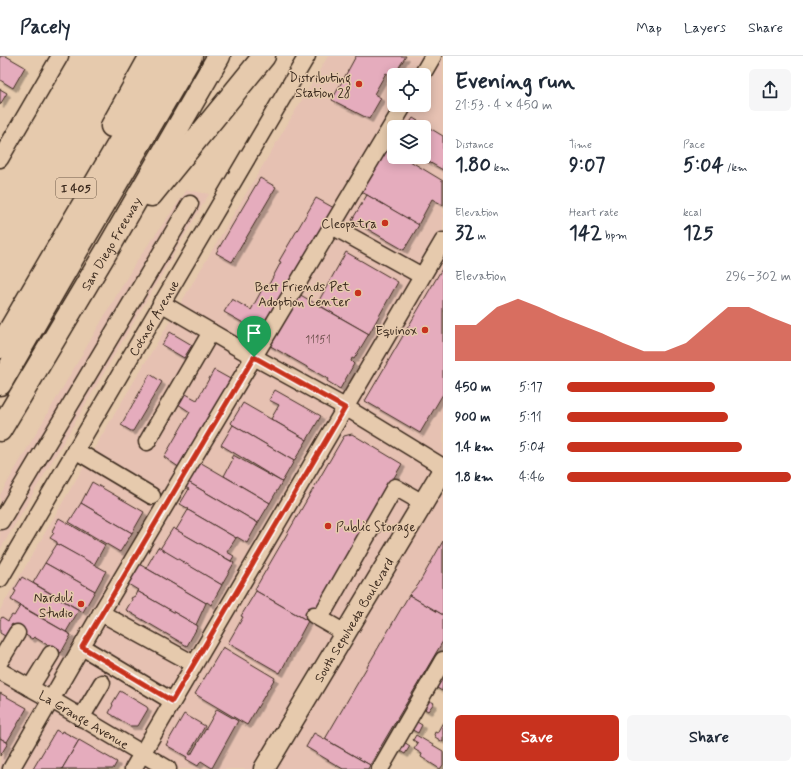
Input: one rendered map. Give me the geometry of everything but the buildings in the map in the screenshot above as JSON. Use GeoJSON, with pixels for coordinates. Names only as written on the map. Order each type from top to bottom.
{"type":"FeatureCollection","features":[{"type":"Feature","properties":{"kind":"highway","name":"I 405"},"geometry":{"type":"LineString","coordinates":[[0,320],[152,56]]}},
{"type":"Feature","properties":{"kind":"highway"},"geometry":{"type":"LineString","coordinates":[[0,347],[170,56]]}},
{"type":"Feature","properties":{"kind":"highway"},"geometry":{"type":"LineString","coordinates":[[0,384],[191,56]]}},
{"type":"Feature","properties":{"kind":"highway","name":"San Diego Freeway"},"geometry":{"type":"LineString","coordinates":[[0,430],[108,248],[219,56]]}},
{"type":"Feature","properties":{"kind":"highway"},"geometry":{"type":"LineString","coordinates":[[108,248],[264,56]]}},
{"type":"Feature","properties":{"kind":"main road","name":"South Sepulveda Boulevard"},"geometry":{"type":"LineString","coordinates":[[264,769],[443,469]]}},
{"type":"Feature","properties":{"kind":"street"},"geometry":{"type":"LineString","coordinates":[[0,159],[60,56]]}},
{"type":"Feature","properties":{"kind":"street","name":"Cotner Avenue"},"geometry":{"type":"LineString","coordinates":[[0,579],[307,56]]}},
{"type":"Feature","properties":{"kind":"street"},"geometry":{"type":"LineString","coordinates":[[426,68],[433,56]]}},
{"type":"Feature","properties":{"kind":"street"},"geometry":{"type":"LineString","coordinates":[[11,769],[101,613],[400,112]]}},
{"type":"Feature","properties":{"kind":"street"},"geometry":{"type":"LineString","coordinates":[[0,521],[190,204]]}},
{"type":"Feature","properties":{"kind":"street"},"geometry":{"type":"LineString","coordinates":[[332,226],[422,276]]}},
{"type":"Feature","properties":{"kind":"street"},"geometry":{"type":"LineString","coordinates":[[133,769],[443,240]]}},
{"type":"Feature","properties":{"kind":"street"},"geometry":{"type":"LineString","coordinates":[[161,303],[345,408],[443,469]]}},
{"type":"Feature","properties":{"kind":"street"},"geometry":{"type":"LineString","coordinates":[[148,442],[211,332]]}},
{"type":"Feature","properties":{"kind":"street"},"geometry":{"type":"LineString","coordinates":[[75,450],[152,496]]}},
{"type":"Feature","properties":{"kind":"street"},"geometry":{"type":"LineString","coordinates":[[345,633],[317,617],[395,487],[423,503]]}},
{"type":"Feature","properties":{"kind":"street"},"geometry":{"type":"LineString","coordinates":[[101,613],[194,664]]}},
{"type":"Feature","properties":{"kind":"street"},"geometry":{"type":"LineString","coordinates":[[0,661],[17,633]]}},
{"type":"Feature","properties":{"kind":"street"},"geometry":{"type":"LineString","coordinates":[[82,647],[172,701]]}},
{"type":"Feature","properties":{"kind":"street"},"geometry":{"type":"LineString","coordinates":[[30,688],[51,654]]}},
{"type":"Feature","properties":{"kind":"street"},"geometry":{"type":"LineString","coordinates":[[380,769],[443,660]]}},
{"type":"Feature","properties":{"kind":"street","name":"La Grange Avenue"},"geometry":{"type":"LineString","coordinates":[[0,671],[168,769]]}},
{"type":"Feature","properties":{"kind":"street"},"geometry":{"type":"LineString","coordinates":[[81,718],[102,683]]}},
{"type":"Feature","properties":{"kind":"shaded area"},"geometry":{"type":"Polygon","coordinates":[[[328,56],[443,56],[443,654],[376,769],[0,769],[0,610],[99,440],[328,56]]]}},
{"type":"Feature","properties":{"kind":"shaded area"},"geometry":{"type":"Polygon","coordinates":[[[187,190],[209,194],[0,550],[0,495],[136,262],[187,190]]]}},
{"type":"Feature","properties":{"kind":"place","name":"Distributing Station 28"},"geometry":{"type":"Point","coordinates":[359,84]}},
{"type":"Feature","properties":{"kind":"place","name":"Cleopatra"},"geometry":{"type":"Point","coordinates":[385,223]}},
{"type":"Feature","properties":{"kind":"place","name":"Best Friends Pet Adoption Center"},"geometry":{"type":"Point","coordinates":[358,293]}},
{"type":"Feature","properties":{"kind":"place","name":"Equinox"},"geometry":{"type":"Point","coordinates":[425,330]}},
{"type":"Feature","properties":{"kind":"place","name":"Public Storage"},"geometry":{"type":"Point","coordinates":[328,526]}},
{"type":"Feature","properties":{"kind":"place","name":"Narduli Studio"},"geometry":{"type":"Point","coordinates":[81,604]}},
{"type":"Feature","properties":{"kind":"route"},"geometry":{"type":"LineString","coordinates":[[254,357],[345,408],[172,701],[82,647],[254,357]]}}]}
